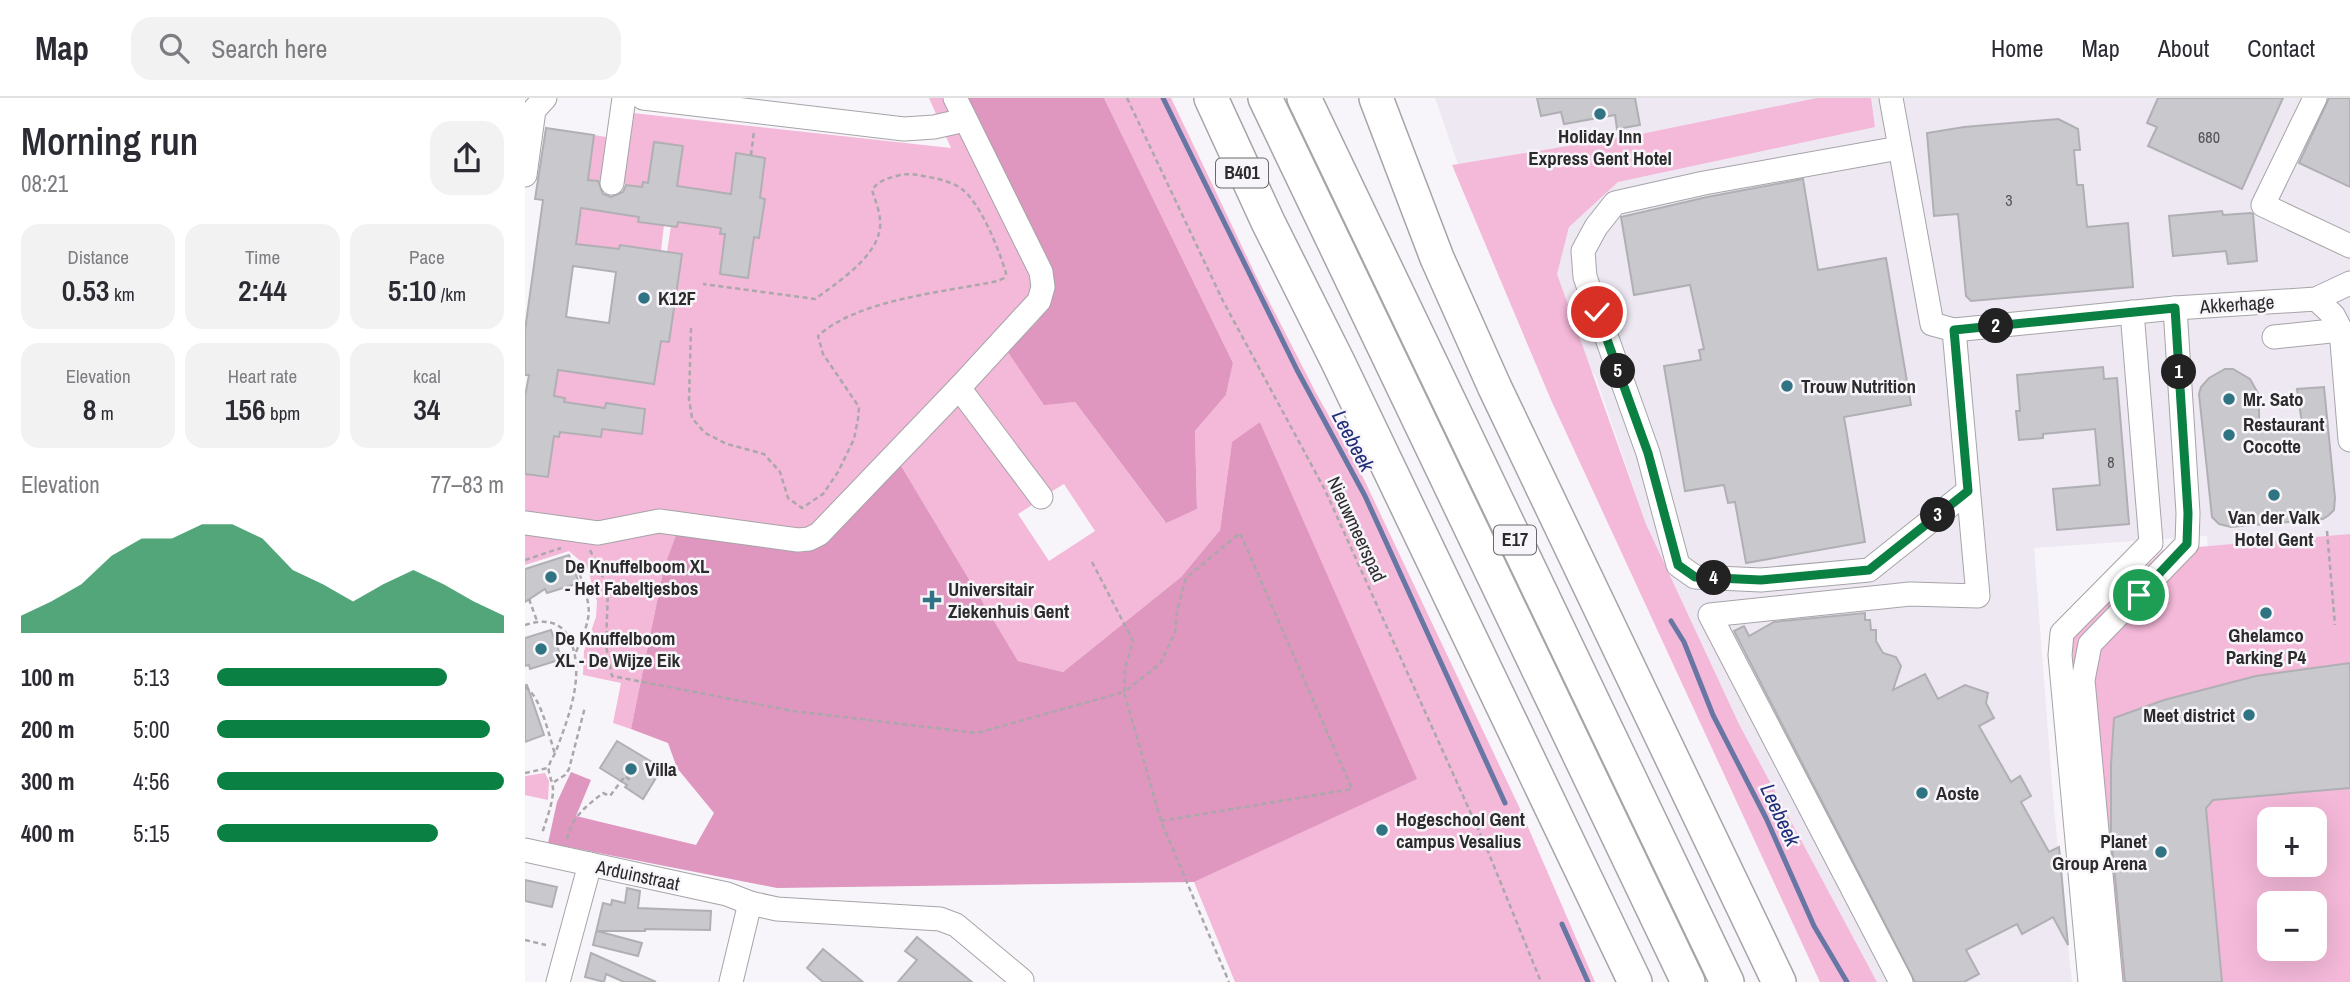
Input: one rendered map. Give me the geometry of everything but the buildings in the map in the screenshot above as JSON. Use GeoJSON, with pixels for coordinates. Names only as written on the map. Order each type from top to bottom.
{"type":"FeatureCollection","features":[{"type":"Feature","properties":{"kind":"highway","name":"B401"},"geometry":{"type":"LineString","coordinates":[[1202,98],[1268,222]]}},
{"type":"Feature","properties":{"kind":"highway"},"geometry":{"type":"LineString","coordinates":[[1211,98],[1268,222],[1338,362],[1635,982]]}},
{"type":"Feature","properties":{"kind":"highway","name":"E17"},"geometry":{"type":"LineString","coordinates":[[1265,98],[1688,982]]}},
{"type":"Feature","properties":{"kind":"highway","name":"E17"},"geometry":{"type":"LineString","coordinates":[[1304,98],[1727,982]]}},
{"type":"Feature","properties":{"kind":"highway","name":"E17"},"geometry":{"type":"LineString","coordinates":[[1380,107],[1437,258],[1495,388],[1779,982]]}},
{"type":"Feature","properties":{"kind":"street"},"geometry":{"type":"LineString","coordinates":[[525,175],[534,110],[544,98]]}},
{"type":"Feature","properties":{"kind":"street"},"geometry":{"type":"LineString","coordinates":[[612,183],[624,98]]}},
{"type":"Feature","properties":{"kind":"street"},"geometry":{"type":"LineString","coordinates":[[643,98],[904,129],[934,127],[965,120]]}},
{"type":"Feature","properties":{"kind":"street"},"geometry":{"type":"LineString","coordinates":[[525,523],[574,539],[659,521],[798,540],[819,534],[1039,301],[1043,287],[1041,272],[955,98]]}},
{"type":"Feature","properties":{"kind":"street"},"geometry":{"type":"LineString","coordinates":[[1891,98],[1932,324],[1954,330],[1978,596],[1910,594],[1710,615],[1901,982]]}},
{"type":"Feature","properties":{"kind":"street"},"geometry":{"type":"LineString","coordinates":[[2315,98],[2263,205],[2350,246]]}},
{"type":"Feature","properties":{"kind":"street"},"geometry":{"type":"LineString","coordinates":[[1899,148],[1705,183],[1615,203],[1595,227],[1583,251],[1585,277],[1648,453],[1678,565],[1695,577],[1761,580],[1869,570],[1968,491]]}},
{"type":"Feature","properties":{"kind":"street"},"geometry":{"type":"LineString","coordinates":[[2341,330],[2345,319],[2348,285]]}},
{"type":"Feature","properties":{"kind":"street","name":"Akkerhage"},"geometry":{"type":"LineString","coordinates":[[1954,330],[2175,308],[2316,299],[2348,285]]}},
{"type":"Feature","properties":{"kind":"street"},"geometry":{"type":"LineString","coordinates":[[2316,299],[2333,315],[2341,330],[2350,440]]}},
{"type":"Feature","properties":{"kind":"street"},"geometry":{"type":"LineString","coordinates":[[2111,982],[2083,680],[2090,644],[2187,544],[2188,513],[2175,308]]}},
{"type":"Feature","properties":{"kind":"street"},"geometry":{"type":"LineString","coordinates":[[2090,982],[2060,655],[2062,633],[2151,543],[2132,312]]}},
{"type":"Feature","properties":{"kind":"street"},"geometry":{"type":"LineString","coordinates":[[2274,337],[2341,330]]}},
{"type":"Feature","properties":{"kind":"street"},"geometry":{"type":"LineString","coordinates":[[959,388],[1041,497]]}},
{"type":"Feature","properties":{"kind":"street","name":"Arduinstraat"},"geometry":{"type":"LineString","coordinates":[[525,850],[727,894],[777,909],[940,919],[956,925],[1022,980]]}},
{"type":"Feature","properties":{"kind":"street"},"geometry":{"type":"LineString","coordinates":[[558,982],[590,864]]}},
{"type":"Feature","properties":{"kind":"street"},"geometry":{"type":"LineString","coordinates":[[731,982],[750,903]]}},
{"type":"Feature","properties":{"kind":"path","name":"Nieuwmeerspad"},"geometry":{"type":"LineString","coordinates":[[1127,98],[1223,301],[1325,490],[1487,849],[1541,982]]}},
{"type":"Feature","properties":{"kind":"path"},"geometry":{"type":"LineString","coordinates":[[691,328],[689,399],[692,418],[705,433],[727,444],[764,454],[780,472],[788,498],[803,508],[823,494],[838,472],[854,439],[858,419],[859,407],[823,354],[818,336],[828,327],[868,310],[945,289],[998,281],[1004,278],[1006,273],[1001,255],[976,207],[960,188],[935,178],[908,174],[887,178],[876,184],[872,190],[880,214],[879,234],[862,262],[815,299],[703,284]]}},
{"type":"Feature","properties":{"kind":"path"},"geometry":{"type":"LineString","coordinates":[[2327,531],[2336,625]]}},
{"type":"Feature","properties":{"kind":"path"},"geometry":{"type":"LineString","coordinates":[[525,560],[574,539],[608,588],[606,646],[612,676],[793,711],[977,733],[1124,692],[1160,664],[1175,633],[1177,611],[1186,578],[1241,533],[1352,789],[1161,821]]}},
{"type":"Feature","properties":{"kind":"path"},"geometry":{"type":"LineString","coordinates":[[1092,562],[1133,641],[1125,668],[1124,692],[1161,821],[1230,982]]}},
{"type":"Feature","properties":{"kind":"path"},"geometry":{"type":"LineString","coordinates":[[546,820],[553,794],[553,782],[548,768],[571,704],[576,678],[576,653],[588,625],[591,608],[579,572]]}},
{"type":"Feature","properties":{"kind":"path"},"geometry":{"type":"LineString","coordinates":[[529,599],[537,621]]}},
{"type":"Feature","properties":{"kind":"path"},"geometry":{"type":"LineString","coordinates":[[525,625],[548,621],[559,626],[576,653]]}},
{"type":"Feature","properties":{"kind":"path"},"geometry":{"type":"LineString","coordinates":[[525,687],[531,690],[541,711],[555,754]]}},
{"type":"Feature","properties":{"kind":"path"},"geometry":{"type":"LineString","coordinates":[[553,782],[565,775],[569,769],[585,707]]}},
{"type":"Feature","properties":{"kind":"path"},"geometry":{"type":"LineString","coordinates":[[525,773],[548,768]]}},
{"type":"Feature","properties":{"kind":"path"},"geometry":{"type":"LineString","coordinates":[[567,841],[582,809],[603,793],[610,796],[625,776],[630,780]]}},
{"type":"Feature","properties":{"kind":"path"},"geometry":{"type":"LineString","coordinates":[[525,940],[567,950]]}},
{"type":"Feature","properties":{"kind":"shaded area"},"geometry":{"type":"Polygon","coordinates":[[[929,98],[945,98],[1034,274],[1033,298],[806,532],[596,526],[525,516],[525,474],[548,477],[554,436],[559,436],[560,432],[601,437],[602,429],[641,434],[645,409],[606,404],[605,408],[564,402],[564,398],[539,394],[558,370],[653,383],[661,341],[669,341],[682,255],[667,252],[671,226],[678,222],[721,228],[720,233],[725,234],[720,274],[748,278],[754,237],[760,237],[765,200],[760,198],[765,158],[736,154],[731,194],[677,186],[683,146],[654,142],[648,183],[643,182],[642,187],[622,184],[633,113],[951,148],[929,98]]]}},
{"type":"Feature","properties":{"kind":"shaded area"},"geometry":{"type":"Polygon","coordinates":[[[968,98],[1104,98],[1233,363],[1226,395],[1195,431],[1197,509],[1166,523],[1075,402],[1044,405],[1007,351],[1035,324],[1048,306],[1053,284],[1052,269],[968,98]]]}},
{"type":"Feature","properties":{"kind":"shaded area"},"geometry":{"type":"Polygon","coordinates":[[[1104,98],[1171,98],[1257,278],[1360,471],[1522,813],[1595,982],[1235,982],[1194,882],[1416,779],[1260,422],[1232,443],[1220,530],[1181,577],[1063,672],[1018,661],[900,464],[961,400],[1037,502],[1018,514],[1049,561],[1095,531],[1064,484],[1049,493],[971,389],[1007,351],[1044,404],[1075,402],[1165,522],[1197,509],[1195,431],[1226,395],[1233,363],[1104,98]]]}},
{"type":"Feature","properties":{"kind":"shaded area"},"geometry":{"type":"Polygon","coordinates":[[[1435,98],[2350,98],[2350,554],[2209,570],[2207,536],[2034,548],[2054,809],[2072,982],[1877,982],[1739,724],[1646,524],[1596,377],[1472,205],[1435,98]]]}},
{"type":"Feature","properties":{"kind":"shaded area"},"geometry":{"type":"Polygon","coordinates":[[[1817,98],[1871,98],[1875,127],[1618,182],[1569,227],[1557,274],[1646,524],[1739,724],[1877,982],[1820,982],[1551,400],[1452,165],[1641,134],[1817,98]]]}},
{"type":"Feature","properties":{"kind":"shaded area"},"geometry":{"type":"Polygon","coordinates":[[[594,135],[612,138],[601,182],[598,210],[639,217],[638,221],[664,225],[661,251],[576,244],[594,135]]]}},
{"type":"Feature","properties":{"kind":"shaded area"},"geometry":{"type":"Polygon","coordinates":[[[1260,422],[1417,779],[1194,882],[777,888],[548,843],[557,802],[571,772],[591,780],[576,816],[696,845],[714,813],[677,768],[668,743],[631,729],[664,567],[676,535],[797,552],[812,550],[825,542],[900,464],[1018,661],[1063,672],[1181,577],[1220,530],[1232,442],[1260,422]]]}},
{"type":"Feature","properties":{"kind":"shaded area"},"geometry":{"type":"Polygon","coordinates":[[[525,531],[659,532],[676,535],[664,567],[631,729],[613,723],[621,683],[583,675],[584,651],[596,617],[597,601],[587,567],[569,551],[525,565],[525,531]]]}},
{"type":"Feature","properties":{"kind":"shaded area"},"geometry":{"type":"Polygon","coordinates":[[[2350,534],[2350,982],[2099,982],[2071,639],[2163,550],[2350,534]]]}},
{"type":"Feature","properties":{"kind":"shaded area"},"geometry":{"type":"Polygon","coordinates":[[[545,773],[549,781],[548,800],[525,795],[525,776],[545,773]]]}},
{"type":"Feature","properties":{"kind":"waterway","name":"Leebeek"},"geometry":{"type":"LineString","coordinates":[[1163,98],[1297,370],[1365,496],[1505,803]]}},
{"type":"Feature","properties":{"kind":"waterway","name":"Leebeek"},"geometry":{"type":"LineString","coordinates":[[1671,621],[1684,642],[1713,715],[1766,818],[1814,926],[1847,982]]}},
{"type":"Feature","properties":{"kind":"waterway","name":"Leebeek"},"geometry":{"type":"LineString","coordinates":[[1562,924],[1588,982]]}},
{"type":"Feature","properties":{"kind":"place","name":"Holiday Inn Express Gent Hotel"},"geometry":{"type":"Point","coordinates":[1600,114]}},
{"type":"Feature","properties":{"kind":"place","name":"K12F"},"geometry":{"type":"Point","coordinates":[644,298]}},
{"type":"Feature","properties":{"kind":"place","name":"Trouw Nutrition"},"geometry":{"type":"Point","coordinates":[1787,386]}},
{"type":"Feature","properties":{"kind":"place","name":"Mr. Sato"},"geometry":{"type":"Point","coordinates":[2229,399]}},
{"type":"Feature","properties":{"kind":"place","name":"Restaurant Cocotte"},"geometry":{"type":"Point","coordinates":[2229,435]}},
{"type":"Feature","properties":{"kind":"place","name":"Van der Valk Hotel Gent"},"geometry":{"type":"Point","coordinates":[2274,495]}},
{"type":"Feature","properties":{"kind":"place","name":"De Knuffelboom XL - Het Fabeltjesbos"},"geometry":{"type":"Point","coordinates":[551,577]}},
{"type":"Feature","properties":{"kind":"place","name":"Universitair Ziekenhuis Gent"},"geometry":{"type":"Point","coordinates":[932,600]}},
{"type":"Feature","properties":{"kind":"place","name":"Ghelamco Parking P4"},"geometry":{"type":"Point","coordinates":[2266,613]}},
{"type":"Feature","properties":{"kind":"place","name":"De Knuffelboom XL - De Wijze Eik"},"geometry":{"type":"Point","coordinates":[541,649]}},
{"type":"Feature","properties":{"kind":"place","name":"Meet district"},"geometry":{"type":"Point","coordinates":[2249,715]}},
{"type":"Feature","properties":{"kind":"place","name":"Villa"},"geometry":{"type":"Point","coordinates":[631,769]}},
{"type":"Feature","properties":{"kind":"place","name":"Aoste"},"geometry":{"type":"Point","coordinates":[1922,793]}},
{"type":"Feature","properties":{"kind":"place","name":"Hogeschool Gent campus Vesalius"},"geometry":{"type":"Point","coordinates":[1382,830]}},
{"type":"Feature","properties":{"kind":"place","name":"Planet Group Arena"},"geometry":{"type":"Point","coordinates":[2161,852]}},
{"type":"Feature","properties":{"kind":"route"},"geometry":{"type":"LineString","coordinates":[[1597,312],[1648,453],[1678,565],[1695,577],[1761,580],[1869,570],[1968,491],[1954,330],[2175,308],[2188,513],[2187,544],[2139,595]]}}]}
